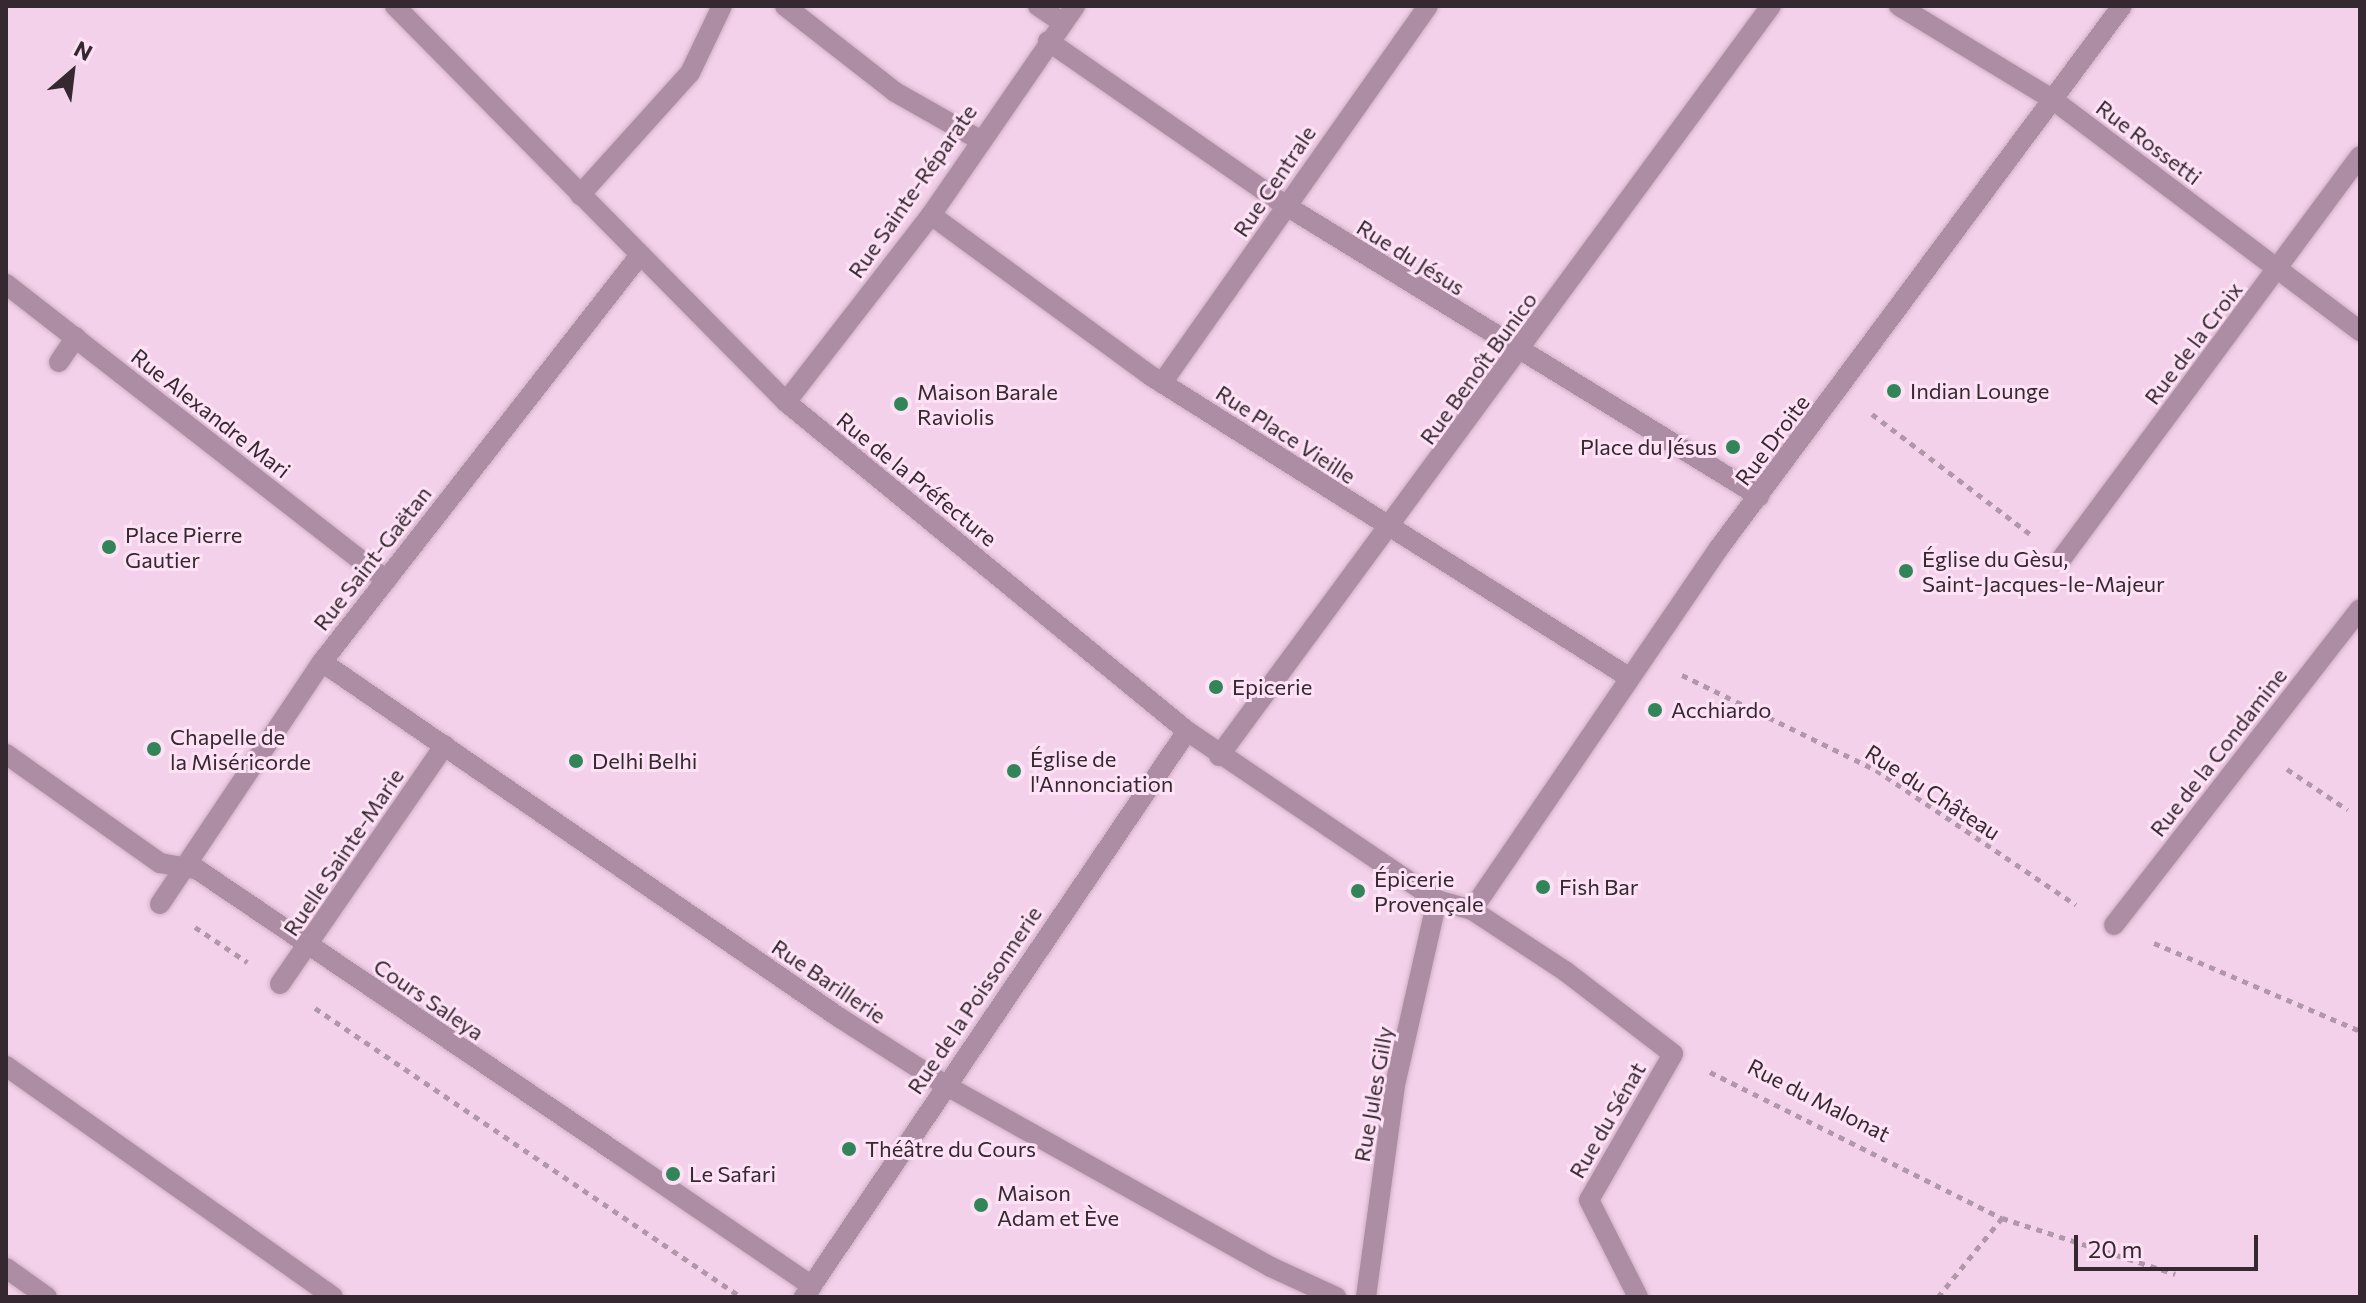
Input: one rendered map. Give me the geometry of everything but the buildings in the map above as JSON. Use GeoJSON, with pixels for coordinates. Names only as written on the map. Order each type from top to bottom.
{"type":"FeatureCollection","features":[{"type":"Feature","properties":{"kind":"street","name":"Rue de la Préfecture"},"geometry":{"type":"LineString","coordinates":[[395,6],[786,402],[1219,756],[1437,900],[1472,910]]}},
{"type":"Feature","properties":{"kind":"street"},"geometry":{"type":"LineString","coordinates":[[580,195],[690,73],[722,6]]}},
{"type":"Feature","properties":{"kind":"street"},"geometry":{"type":"LineString","coordinates":[[785,6],[895,92],[978,139]]}},
{"type":"Feature","properties":{"kind":"street"},"geometry":{"type":"LineString","coordinates":[[1038,6],[1069,14]]}},
{"type":"Feature","properties":{"kind":"street","name":"Rue Centrale"},"geometry":{"type":"LineString","coordinates":[[1162,383],[1288,207],[1295,189],[1428,6]]}},
{"type":"Feature","properties":{"kind":"street","name":"Rue Benoît Bunico"},"geometry":{"type":"LineString","coordinates":[[1219,756],[1389,530],[1771,6]]}},
{"type":"Feature","properties":{"kind":"street","name":"Rue Rossetti"},"geometry":{"type":"LineString","coordinates":[[1899,6],[2052,99],[2360,331]]}},
{"type":"Feature","properties":{"kind":"street","name":"Rue Droite"},"geometry":{"type":"LineString","coordinates":[[1472,910],[1641,656],[2122,6]]}},
{"type":"Feature","properties":{"kind":"street","name":"Rue Sainte-Réparate"},"geometry":{"type":"LineString","coordinates":[[786,402],[931,215],[978,139],[1069,14]]}},
{"type":"Feature","properties":{"kind":"street","name":"Rue du Jésus"},"geometry":{"type":"LineString","coordinates":[[1048,41],[1288,207],[1518,353],[1759,496]]}},
{"type":"Feature","properties":{"kind":"street","name":"Rue de la Croix"},"geometry":{"type":"LineString","coordinates":[[2062,558],[2360,156]]}},
{"type":"Feature","properties":{"kind":"street","name":"Rue Place Vieille"},"geometry":{"type":"LineString","coordinates":[[931,215],[1162,383],[1389,530],[1627,676]]}},
{"type":"Feature","properties":{"kind":"street","name":"Rue Saint-Gaëtan"},"geometry":{"type":"LineString","coordinates":[[160,904],[322,662],[640,255]]}},
{"type":"Feature","properties":{"kind":"street","name":"Rue Alexandre Mari"},"geometry":{"type":"LineString","coordinates":[[6,284],[386,580]]}},
{"type":"Feature","properties":{"kind":"street"},"geometry":{"type":"LineString","coordinates":[[59,362],[76,337]]}},
{"type":"Feature","properties":{"kind":"street"},"geometry":{"type":"LineString","coordinates":[[222,482],[234,464]]}},
{"type":"Feature","properties":{"kind":"street","name":"Rue de la Condamine"},"geometry":{"type":"LineString","coordinates":[[2114,925],[2360,609]]}},
{"type":"Feature","properties":{"kind":"street","name":"Rue Barillerie"},"geometry":{"type":"LineString","coordinates":[[322,662],[945,1085],[1271,1267],[1336,1297]]}},
{"type":"Feature","properties":{"kind":"street","name":"Rue de la Poissonnerie"},"geometry":{"type":"LineString","coordinates":[[808,1291],[1187,731]]}},
{"type":"Feature","properties":{"kind":"street","name":"Ruelle Sainte-Marie"},"geometry":{"type":"LineString","coordinates":[[280,984],[445,745]]}},
{"type":"Feature","properties":{"kind":"street","name":"Cours Saleya"},"geometry":{"type":"LineString","coordinates":[[6,754],[160,863],[198,870],[808,1291]]}},
{"type":"Feature","properties":{"kind":"street","name":"Rue Jules Gilly"},"geometry":{"type":"LineString","coordinates":[[1366,1297],[1395,1085],[1437,900]]}},
{"type":"Feature","properties":{"kind":"street"},"geometry":{"type":"LineString","coordinates":[[1472,910],[1565,971],[1673,1054]]}},
{"type":"Feature","properties":{"kind":"street","name":"Rue du Sénat"},"geometry":{"type":"LineString","coordinates":[[1638,1297],[1589,1200],[1673,1054]]}},
{"type":"Feature","properties":{"kind":"street"},"geometry":{"type":"LineString","coordinates":[[6,1066],[333,1297]]}},
{"type":"Feature","properties":{"kind":"street"},"geometry":{"type":"LineString","coordinates":[[6,1268],[47,1297]]}},
{"type":"Feature","properties":{"kind":"path"},"geometry":{"type":"LineString","coordinates":[[1839,389],[2062,558]]}},
{"type":"Feature","properties":{"kind":"path","name":"Rue du Château"},"geometry":{"type":"LineString","coordinates":[[1641,656],[1876,770],[2065,899],[2114,925],[2360,1031]]}},
{"type":"Feature","properties":{"kind":"path"},"geometry":{"type":"LineString","coordinates":[[2253,746],[2348,810]]}},
{"type":"Feature","properties":{"kind":"path"},"geometry":{"type":"LineString","coordinates":[[160,904],[741,1297]]}},
{"type":"Feature","properties":{"kind":"path","name":"Rue du Malonat"},"geometry":{"type":"LineString","coordinates":[[1673,1054],[2002,1218],[2175,1274]]}},
{"type":"Feature","properties":{"kind":"path"},"geometry":{"type":"LineString","coordinates":[[1938,1297],[2002,1218]]}},
{"type":"Feature","properties":{"kind":"place","name":"Indian Lounge"},"geometry":{"type":"Point","coordinates":[1894,391]}},
{"type":"Feature","properties":{"kind":"place","name":"Maison Barale Raviolis"},"geometry":{"type":"Point","coordinates":[901,404]}},
{"type":"Feature","properties":{"kind":"place","name":"Place du Jésus"},"geometry":{"type":"Point","coordinates":[1733,447]}},
{"type":"Feature","properties":{"kind":"place","name":"Place Pierre Gautier"},"geometry":{"type":"Point","coordinates":[109,547]}},
{"type":"Feature","properties":{"kind":"place","name":"Église du Gèsu, Saint-Jacques-le-Majeur"},"geometry":{"type":"Point","coordinates":[1906,571]}},
{"type":"Feature","properties":{"kind":"place","name":"Epicerie"},"geometry":{"type":"Point","coordinates":[1216,687]}},
{"type":"Feature","properties":{"kind":"place","name":"Acchiardo"},"geometry":{"type":"Point","coordinates":[1655,710]}},
{"type":"Feature","properties":{"kind":"place","name":"Chapelle de la Miséricorde"},"geometry":{"type":"Point","coordinates":[154,749]}},
{"type":"Feature","properties":{"kind":"place","name":"Delhi Belhi"},"geometry":{"type":"Point","coordinates":[576,761]}},
{"type":"Feature","properties":{"kind":"place","name":"Église de l'Annonciation"},"geometry":{"type":"Point","coordinates":[1014,771]}},
{"type":"Feature","properties":{"kind":"place","name":"Fish Bar"},"geometry":{"type":"Point","coordinates":[1543,887]}},
{"type":"Feature","properties":{"kind":"place","name":"Épicerie Provençale"},"geometry":{"type":"Point","coordinates":[1358,891]}},
{"type":"Feature","properties":{"kind":"place","name":"Théâtre du Cours"},"geometry":{"type":"Point","coordinates":[849,1149]}},
{"type":"Feature","properties":{"kind":"place","name":"Le Safari"},"geometry":{"type":"Point","coordinates":[673,1174]}},
{"type":"Feature","properties":{"kind":"place","name":"Maison Adam et Ève"},"geometry":{"type":"Point","coordinates":[981,1205]}}]}
